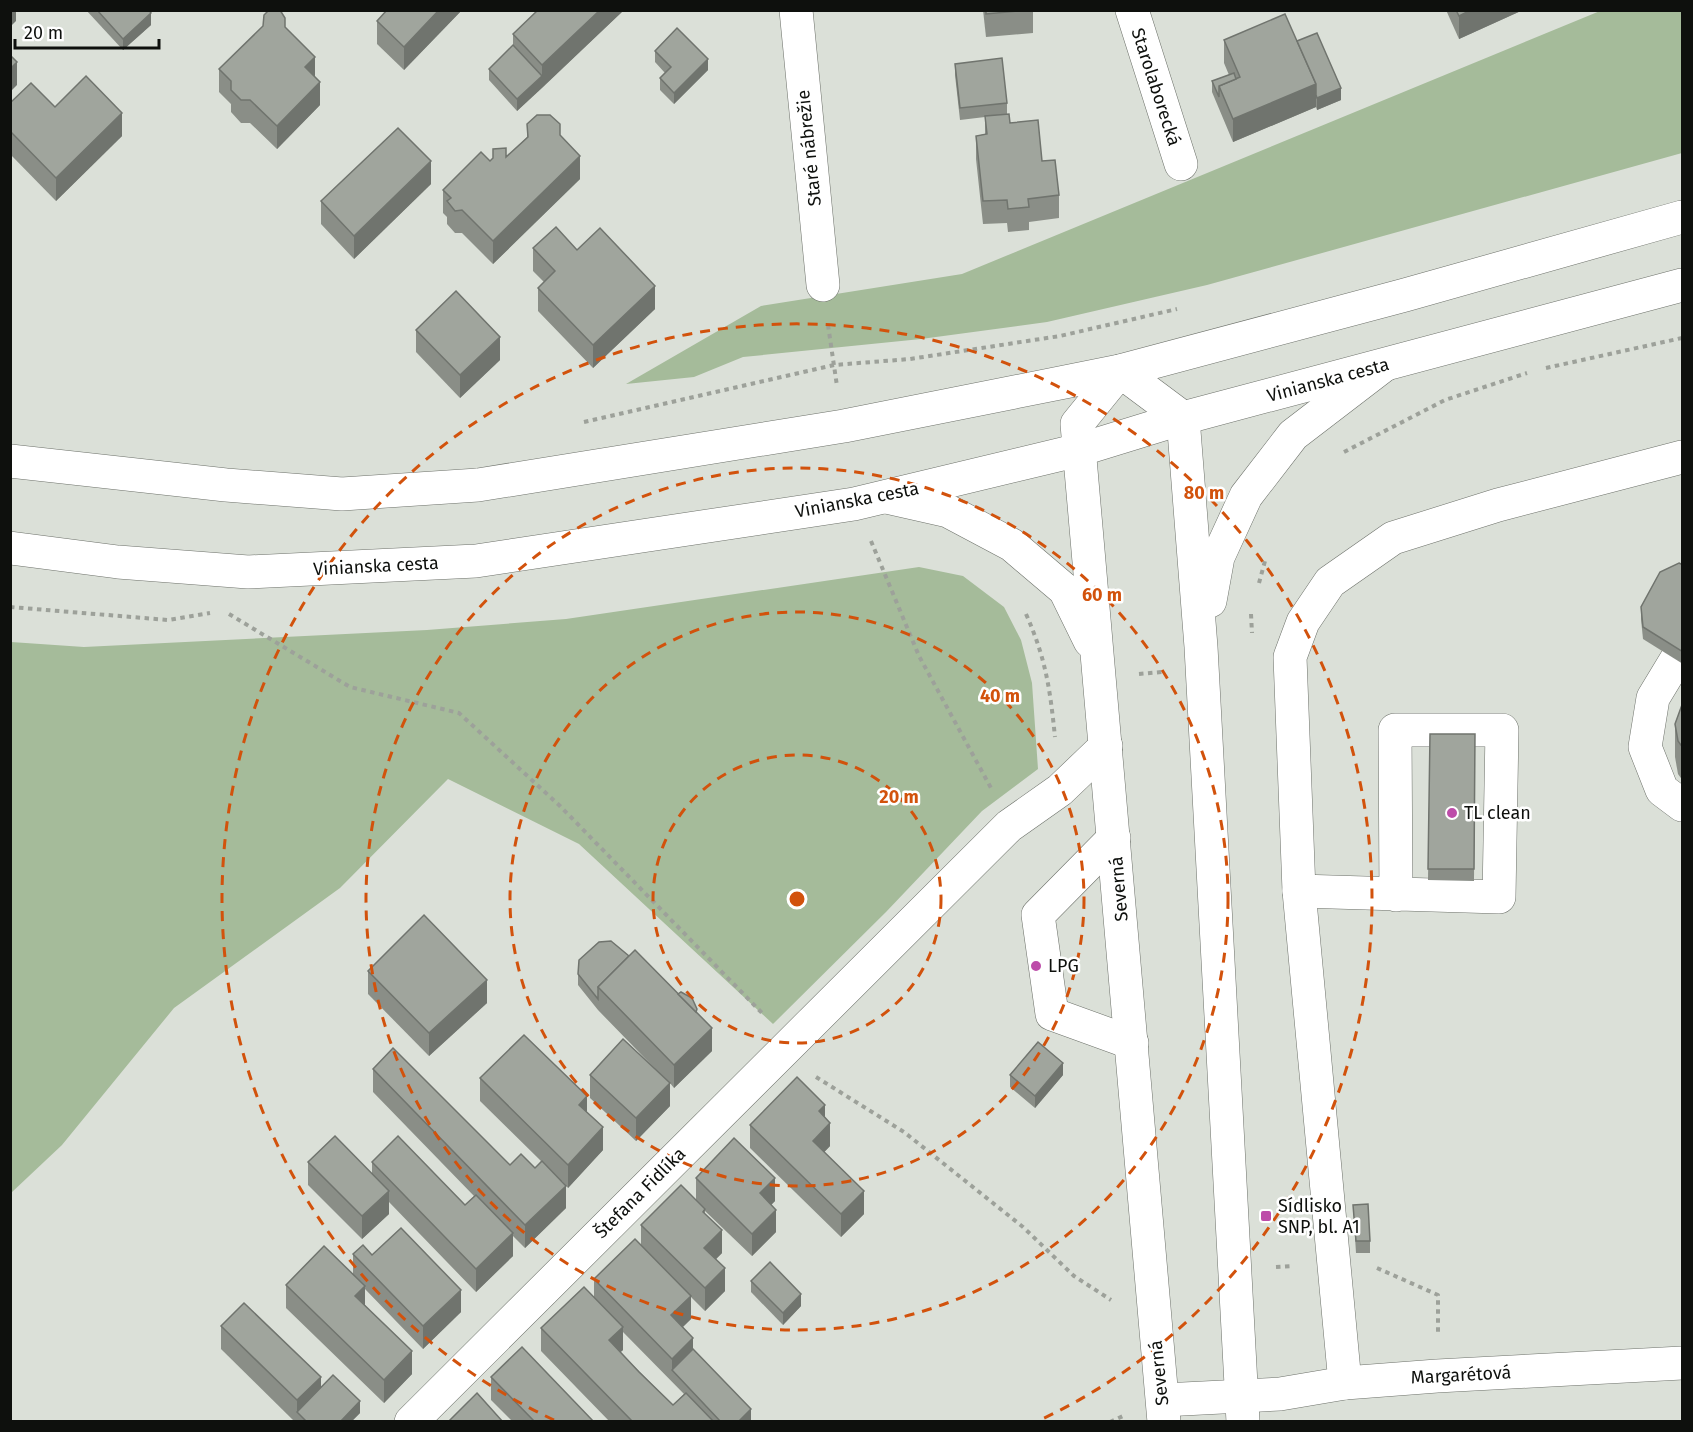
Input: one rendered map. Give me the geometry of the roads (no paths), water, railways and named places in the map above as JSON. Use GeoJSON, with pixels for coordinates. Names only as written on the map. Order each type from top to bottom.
{"type":"FeatureCollection","features":[{"type":"Feature","properties":{"kind":"street","name":"Staré nábrežie"},"geometry":{"type":"LineString","coordinates":[[796,10],[823,285]]}},
{"type":"Feature","properties":{"kind":"street","name":"Starolaborecká"},"geometry":{"type":"LineString","coordinates":[[1132,10],[1180,164]]}},
{"type":"Feature","properties":{"kind":"street"},"geometry":{"type":"LineString","coordinates":[[12,461],[226,486],[342,494],[478,485],[832,428],[1120,371],[1394,298],[1683,217]]}},
{"type":"Feature","properties":{"kind":"street","name":"Vinianska cesta"},"geometry":{"type":"LineString","coordinates":[[10,548],[118,562],[248,572],[476,561],[886,497],[1079,450],[1183,418],[1683,285]]}},
{"type":"Feature","properties":{"kind":"street"},"geometry":{"type":"LineString","coordinates":[[1201,647],[1218,557],[1245,496],[1293,435],[1383,366]]}},
{"type":"Feature","properties":{"kind":"street"},"geometry":{"type":"LineString","coordinates":[[1120,371],[1183,418],[1201,647],[1242,1408]]}},
{"type":"Feature","properties":{"kind":"street","name":"Severná"},"geometry":{"type":"LineString","coordinates":[[1120,371],[1077,424],[1151,1258],[1154,1329],[1163,1411]]}},
{"type":"Feature","properties":{"kind":"street"},"geometry":{"type":"LineString","coordinates":[[1345,1383],[1299,891],[1290,657],[1303,622],[1330,582],[1393,538],[1498,505],[1683,457]]}},
{"type":"Feature","properties":{"kind":"street"},"geometry":{"type":"LineString","coordinates":[[886,497],[948,511],[1012,545],[1065,590],[1099,660]]}},
{"type":"Feature","properties":{"kind":"street"},"geometry":{"type":"LineString","coordinates":[[1676,660],[1653,698],[1645,747],[1662,790],[1683,805]]}},
{"type":"Feature","properties":{"kind":"street"},"geometry":{"type":"LineString","coordinates":[[1299,891],[1396,895],[1499,897],[1502,730],[1395,730],[1396,895]]}},
{"type":"Feature","properties":{"kind":"street","name":"Štefana Fidlíka"},"geometry":{"type":"LineString","coordinates":[[411,1422],[1009,826],[1060,790],[1106,746]]}},
{"type":"Feature","properties":{"kind":"street"},"geometry":{"type":"LineString","coordinates":[[1114,838],[1038,915],[1052,1014],[1132,1043]]}},
{"type":"Feature","properties":{"kind":"street","name":"Margarétová"},"geometry":{"type":"LineString","coordinates":[[1163,1411],[1242,1408],[1280,1394],[1345,1383],[1683,1363]]}},
{"type":"Feature","properties":{"kind":"place","name":"TL clean"},"geometry":{"type":"Point","coordinates":[1452,813]}},
{"type":"Feature","properties":{"kind":"place","name":"LPG"},"geometry":{"type":"Point","coordinates":[1036,966]}},
{"type":"Feature","properties":{"kind":"place","name":"Sídlisko SNP, bl. A1"},"geometry":{"type":"Point","coordinates":[1266,1216]}}]}
